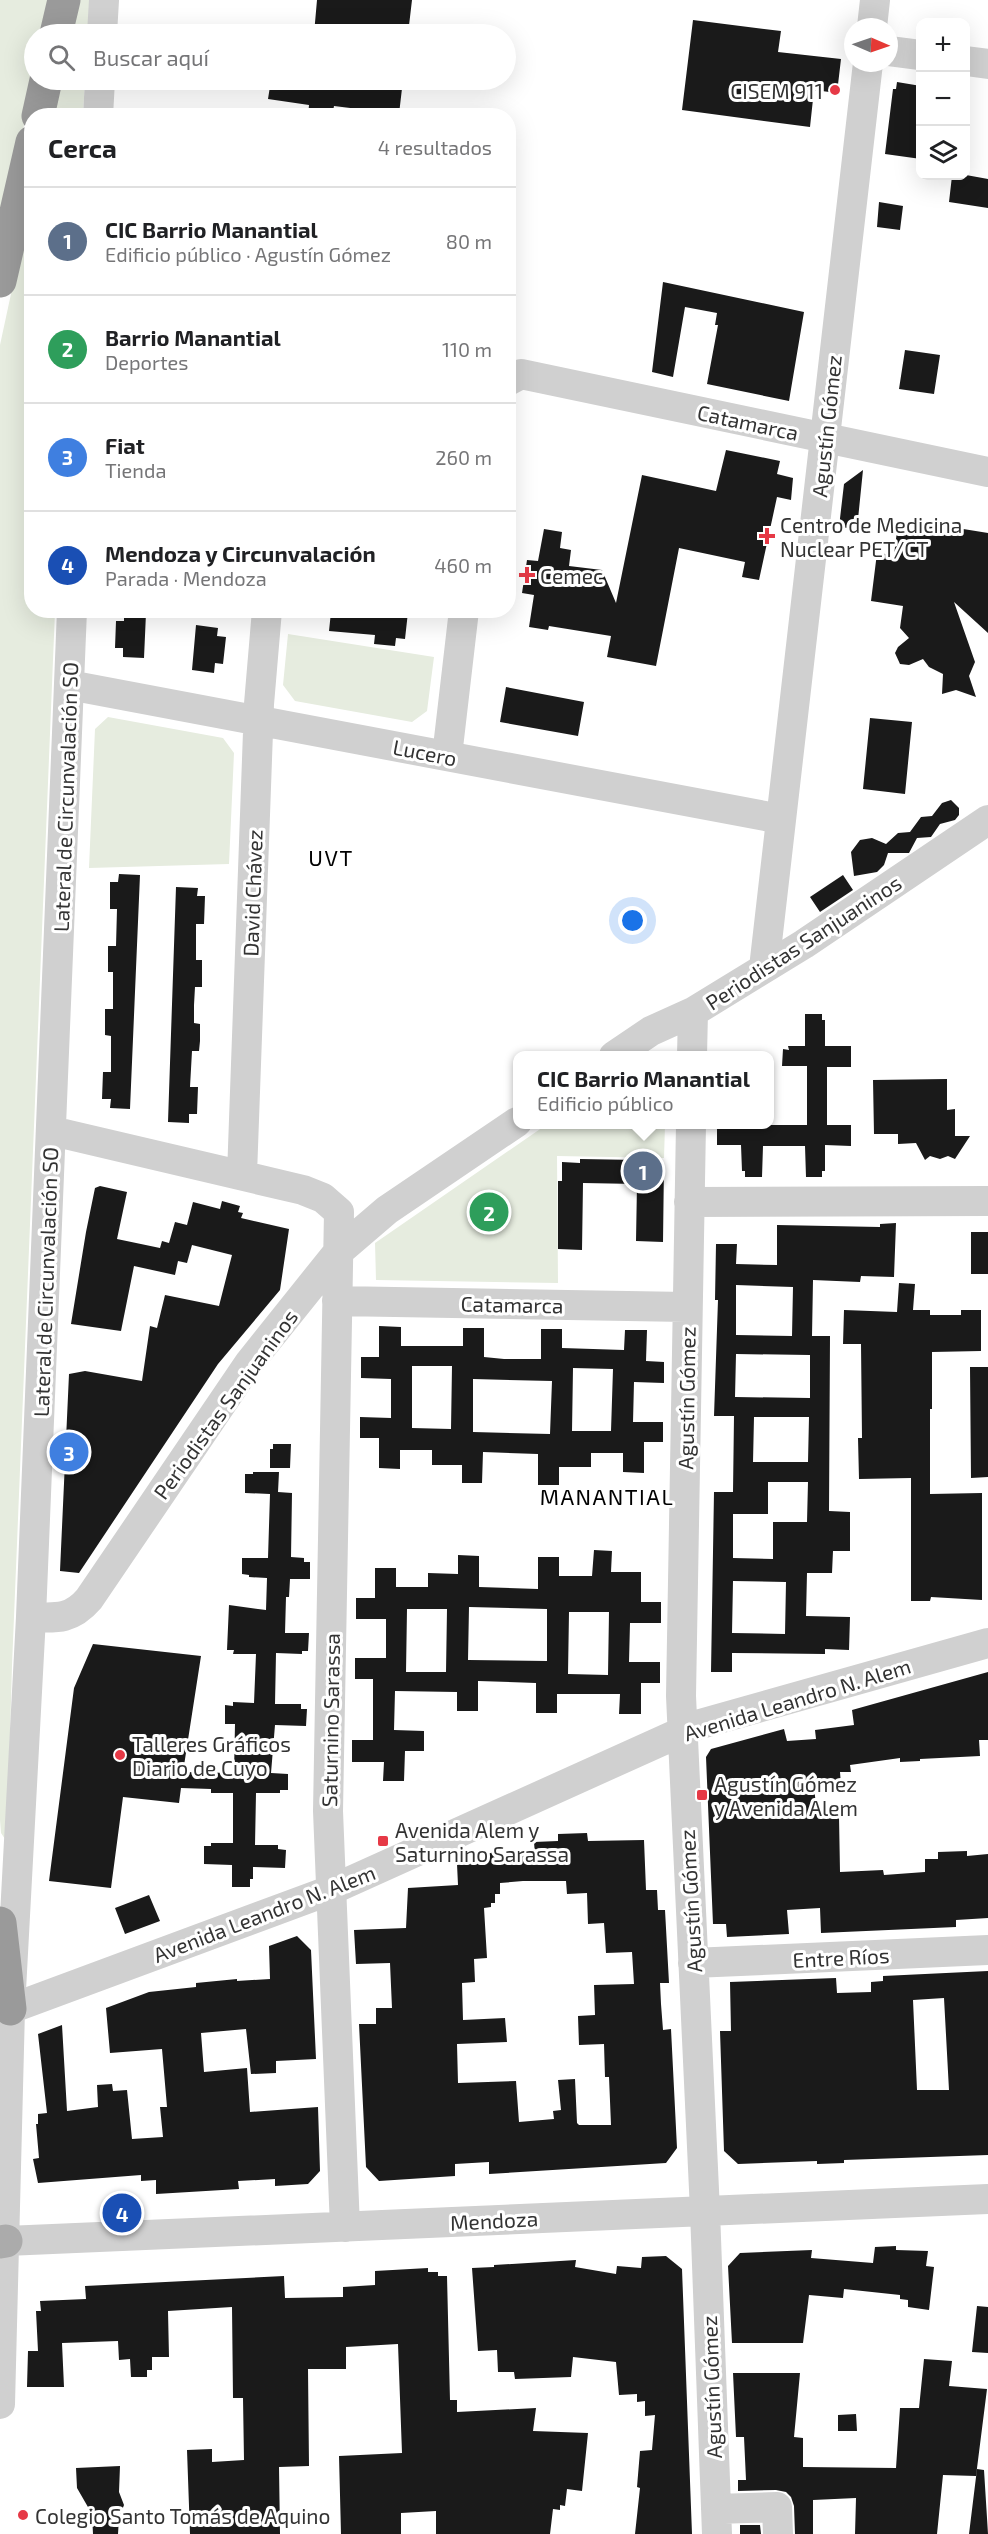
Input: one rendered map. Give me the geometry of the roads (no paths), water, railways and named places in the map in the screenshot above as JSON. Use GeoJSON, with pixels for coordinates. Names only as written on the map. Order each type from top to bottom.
{"type":"FeatureCollection","features":[{"type":"Feature","properties":{"kind":"highway"},"geometry":{"type":"LineString","coordinates":[[58,24],[64,0]]}},
{"type":"Feature","properties":{"kind":"highway"},"geometry":{"type":"LineString","coordinates":[[40,108],[44,90]]}},
{"type":"Feature","properties":{"kind":"highway"},"geometry":{"type":"LineString","coordinates":[[0,281],[24,177]]}},
{"type":"Feature","properties":{"kind":"highway"},"geometry":{"type":"LineString","coordinates":[[0,1923],[10,2009]]}},
{"type":"Feature","properties":{"kind":"street"},"geometry":{"type":"LineString","coordinates":[[103,24],[104,0]]}},
{"type":"Feature","properties":{"kind":"street"},"geometry":{"type":"LineString","coordinates":[[873,18],[875,0]]}},
{"type":"Feature","properties":{"kind":"street"},"geometry":{"type":"LineString","coordinates":[[898,52],[916,54]]}},
{"type":"Feature","properties":{"kind":"street"},"geometry":{"type":"LineString","coordinates":[[970,62],[988,64]]}},
{"type":"Feature","properties":{"kind":"street","name":"Agustín Gómez"},"geometry":{"type":"LineString","coordinates":[[765,968],[867,72]]}},
{"type":"Feature","properties":{"kind":"street"},"geometry":{"type":"LineString","coordinates":[[98,108],[99,90]]}},
{"type":"Feature","properties":{"kind":"street","name":"Catamarca"},"geometry":{"type":"LineString","coordinates":[[516,377],[521,374],[988,472]]}},
{"type":"Feature","properties":{"kind":"street","name":"Lateral de Circunvalación SO"},"geometry":{"type":"LineString","coordinates":[[0,2404],[10,2009],[31,1617],[72,618]]}},
{"type":"Feature","properties":{"kind":"street","name":"David Chávez"},"geometry":{"type":"LineString","coordinates":[[242,1175],[258,720],[266,618]]}},
{"type":"Feature","properties":{"kind":"street"},"geometry":{"type":"LineString","coordinates":[[447,756],[463,618]]}},
{"type":"Feature","properties":{"kind":"street","name":"Lucero"},"geometry":{"type":"LineString","coordinates":[[69,685],[782,819]]}},
{"type":"Feature","properties":{"kind":"street","name":"Periodistas Sanjuaninos"},"geometry":{"type":"LineString","coordinates":[[622,1051],[651,1031],[693,1012],[765,968],[988,820]]}},
{"type":"Feature","properties":{"kind":"street"},"geometry":{"type":"LineString","coordinates":[[692,1051],[693,1012]]}},
{"type":"Feature","properties":{"kind":"street","name":"Periodistas Sanjuaninos"},"geometry":{"type":"LineString","coordinates":[[31,1617],[60,1618],[81,1609],[240,1376],[338,1252],[387,1210],[513,1125]]}},
{"type":"Feature","properties":{"kind":"street","name":"Agustín Gómez"},"geometry":{"type":"LineString","coordinates":[[691,1129],[681,1696],[705,2211],[716,2522]]}},
{"type":"Feature","properties":{"kind":"street"},"geometry":{"type":"LineString","coordinates":[[52,1131],[242,1175]]}},
{"type":"Feature","properties":{"kind":"street","name":"Saturnino Sarassa"},"geometry":{"type":"LineString","coordinates":[[242,1175],[313,1193],[323,1198],[339,1212],[328,1811],[345,2227]]}},
{"type":"Feature","properties":{"kind":"street"},"geometry":{"type":"LineString","coordinates":[[689,1202],[988,1201]]}},
{"type":"Feature","properties":{"kind":"street","name":"Catamarca"},"geometry":{"type":"LineString","coordinates":[[337,1301],[687,1307]]}},
{"type":"Feature","properties":{"kind":"street","name":"Avenida Leandro N. Alem"},"geometry":{"type":"LineString","coordinates":[[10,2009],[331,1890],[697,1725],[988,1642]]}},
{"type":"Feature","properties":{"kind":"street","name":"Entre Ríos"},"geometry":{"type":"LineString","coordinates":[[693,1963],[988,1950]]}},
{"type":"Feature","properties":{"kind":"street","name":"Mendoza"},"geometry":{"type":"LineString","coordinates":[[3,2242],[988,2199]]}},
{"type":"Feature","properties":{"kind":"street"},"geometry":{"type":"LineString","coordinates":[[716,2522],[777,2507],[778,2534]]}},
{"type":"Feature","properties":{"kind":"place","name":"CISEM 911"},"geometry":{"type":"Point","coordinates":[835,90]}},
{"type":"Feature","properties":{"kind":"place","name":"Centro de Medicina Nuclear PET/CT"},"geometry":{"type":"Point","coordinates":[767,536]}},
{"type":"Feature","properties":{"kind":"place","name":"Cemec"},"geometry":{"type":"Point","coordinates":[527,575]}},
{"type":"Feature","properties":{"kind":"place","name":"CIC Barrio Manantial"},"geometry":{"type":"Point","coordinates":[643,1171]}},
{"type":"Feature","properties":{"kind":"place","name":"Barrio Manantial"},"geometry":{"type":"Point","coordinates":[489,1212]}},
{"type":"Feature","properties":{"kind":"place","name":"Fiat"},"geometry":{"type":"Point","coordinates":[69,1452]}},
{"type":"Feature","properties":{"kind":"place","name":"Talleres Gráficos Diario de Cuyo"},"geometry":{"type":"Point","coordinates":[120,1755]}},
{"type":"Feature","properties":{"kind":"place","name":"Agustín Gómez y Avenida Alem"},"geometry":{"type":"Point","coordinates":[702,1795]}},
{"type":"Feature","properties":{"kind":"place","name":"Avenida Alem y Saturnino Sarassa"},"geometry":{"type":"Point","coordinates":[383,1841]}},
{"type":"Feature","properties":{"kind":"place","name":"Mendoza y Circunvalación"},"geometry":{"type":"Point","coordinates":[122,2213]}},
{"type":"Feature","properties":{"kind":"place","name":"Colegio Santo Tomás de Aquino"},"geometry":{"type":"Point","coordinates":[23,2515]}},
{"type":"Feature","properties":{"kind":"district","name":"UVT"},"geometry":{"type":"Point","coordinates":[331,857]}},
{"type":"Feature","properties":{"kind":"district","name":"MANANTIAL"},"geometry":{"type":"Point","coordinates":[607,1496]}}]}
